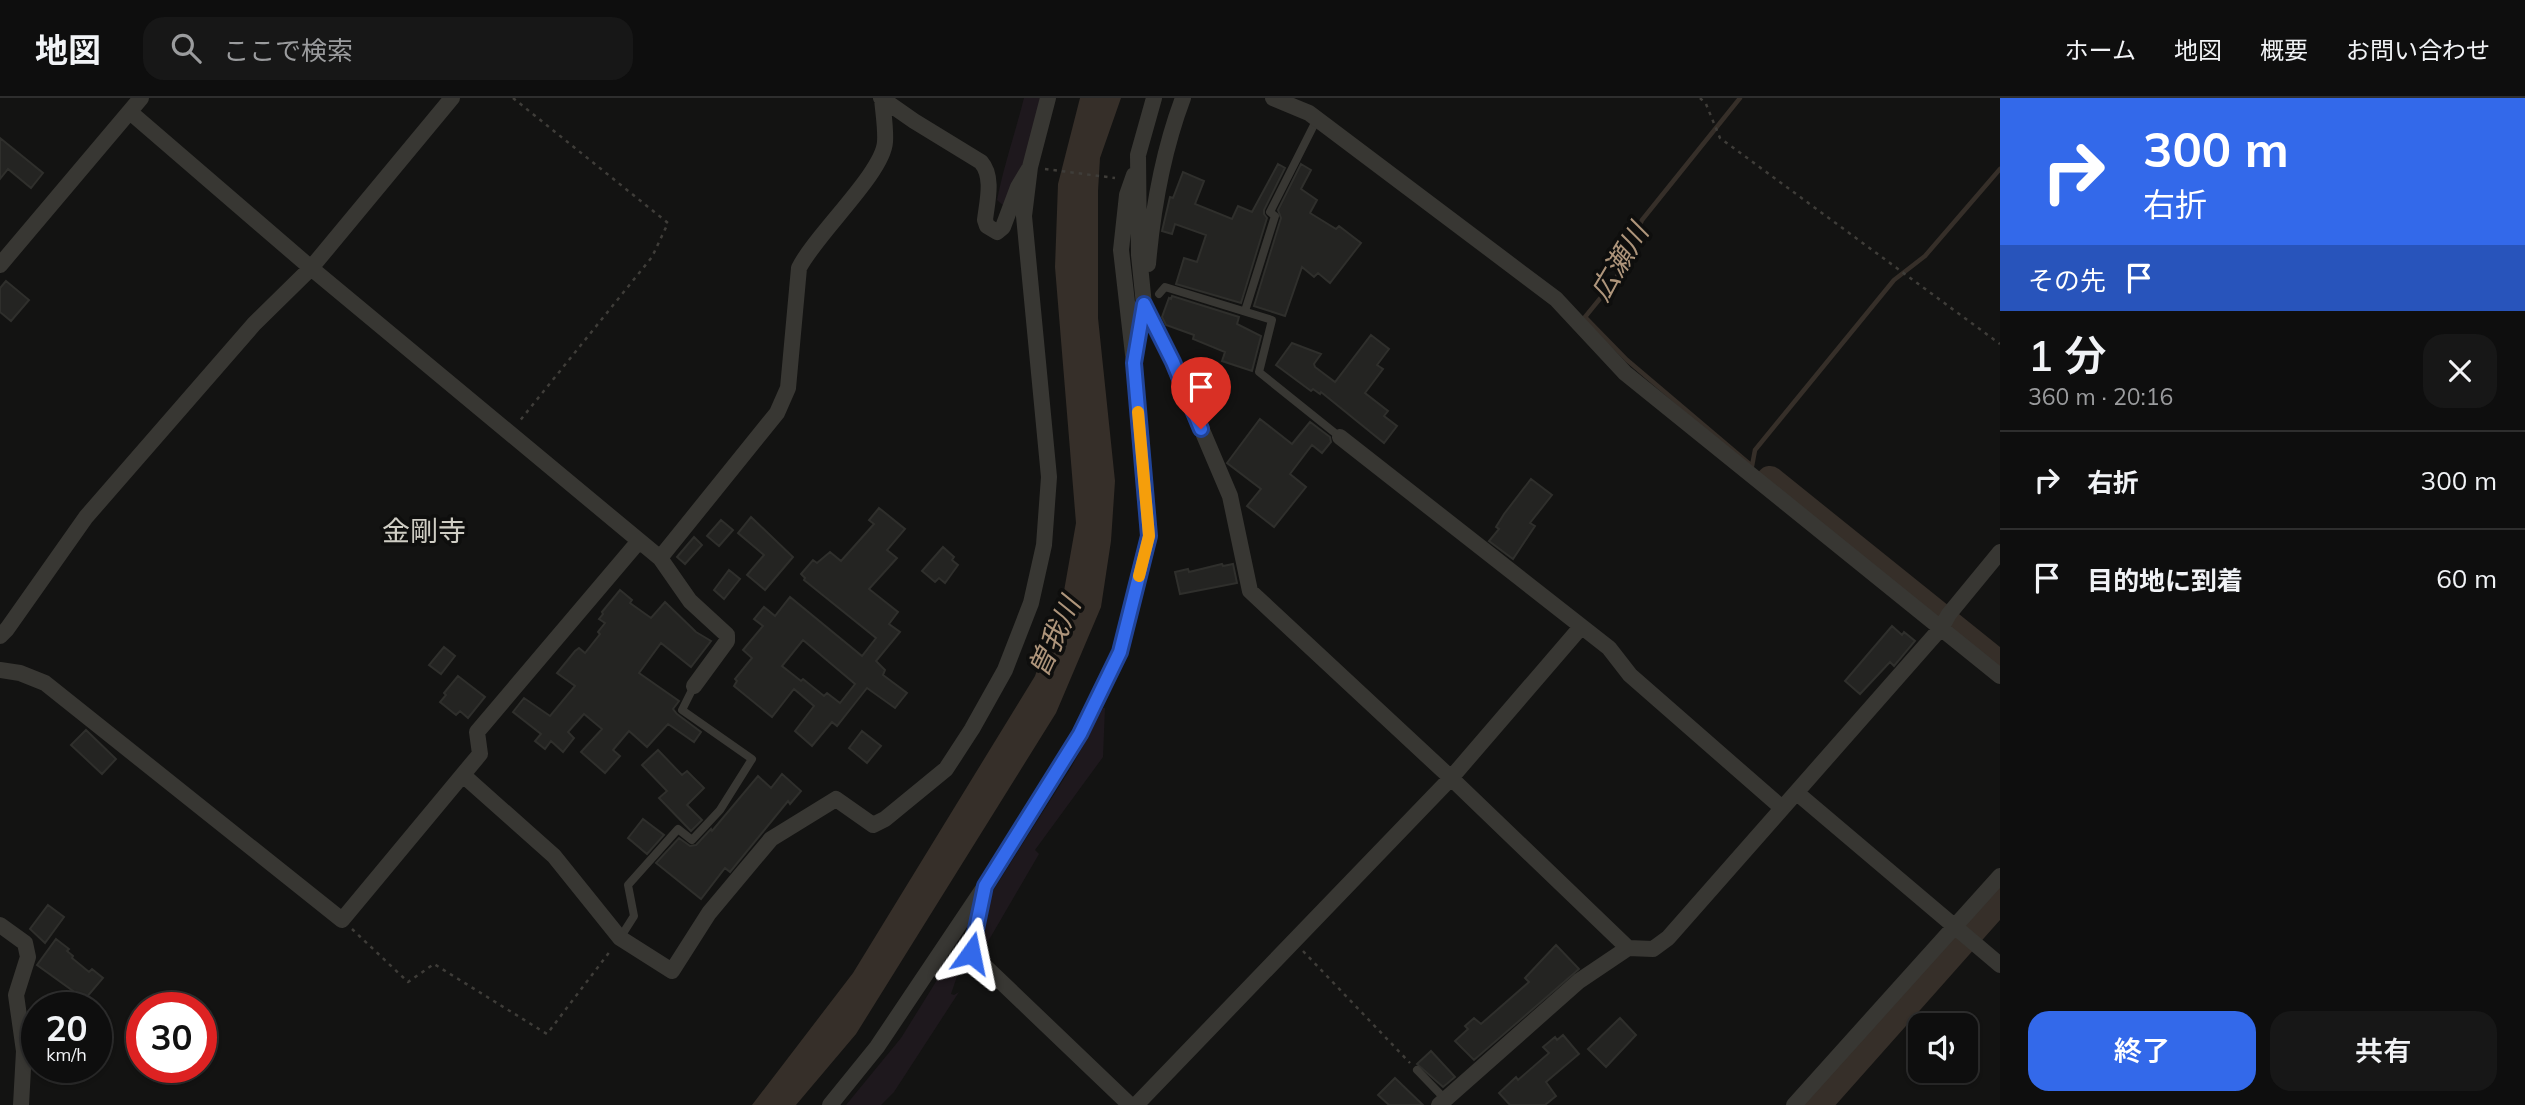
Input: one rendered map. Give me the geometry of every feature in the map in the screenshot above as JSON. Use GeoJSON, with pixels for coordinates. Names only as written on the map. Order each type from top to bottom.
{"type":"FeatureCollection","features":[{"type":"Feature","properties":{"kind":"street"},"geometry":{"type":"LineString","coordinates":[[0,265],[141,98]]}},
{"type":"Feature","properties":{"kind":"street"},"geometry":{"type":"LineString","coordinates":[[0,636],[86,517],[254,324],[311,268],[452,98]]}},
{"type":"Feature","properties":{"kind":"street"},"geometry":{"type":"LineString","coordinates":[[882,98],[981,162],[989,176],[985,220],[987,226],[997,232],[1003,227],[1018,187],[1036,168]]}},
{"type":"Feature","properties":{"kind":"street"},"geometry":{"type":"LineString","coordinates":[[660,558],[777,412],[788,388],[799,268],[808,251],[875,168],[885,144],[882,98]]}},
{"type":"Feature","properties":{"kind":"street"},"geometry":{"type":"LineString","coordinates":[[463,775],[554,856],[621,938],[672,971],[709,913],[771,839],[836,799],[873,825],[946,769],[1005,670],[1034,591],[1044,545],[1049,477],[1024,216],[1036,168],[1048,98]]}},
{"type":"Feature","properties":{"kind":"street"},"geometry":{"type":"LineString","coordinates":[[1154,98],[1142,136],[1138,166],[1139,255],[1144,304],[1173,362],[1230,496],[1250,591],[1628,948]]}},
{"type":"Feature","properties":{"kind":"street"},"geometry":{"type":"LineString","coordinates":[[1134,363],[1165,152],[1183,98]]}},
{"type":"Feature","properties":{"kind":"street"},"geometry":{"type":"LineString","coordinates":[[1273,98],[1317,119],[1556,299],[1625,373],[1945,621],[2000,676]]}},
{"type":"Feature","properties":{"kind":"street"},"geometry":{"type":"LineString","coordinates":[[130,112],[311,268],[660,558],[690,601],[727,635],[727,641],[694,686]]}},
{"type":"Feature","properties":{"kind":"street"},"geometry":{"type":"LineString","coordinates":[[830,1105],[877,1047],[985,886],[1080,734],[1120,652],[1149,536],[1121,250],[1127,195],[1138,166]]}},
{"type":"Feature","properties":{"kind":"street"},"geometry":{"type":"LineString","coordinates":[[1340,437],[1609,648],[1630,675],[1782,808]]}},
{"type":"Feature","properties":{"kind":"street"},"geometry":{"type":"LineString","coordinates":[[0,670],[20,673],[45,683],[342,919],[480,754],[477,732],[639,541]]}},
{"type":"Feature","properties":{"kind":"street"},"geometry":{"type":"LineString","coordinates":[[1442,1102],[1579,981],[1628,948],[1653,949],[1668,938],[1945,621],[2000,552]]}},
{"type":"Feature","properties":{"kind":"street"},"geometry":{"type":"LineString","coordinates":[[1136,1105],[1451,778],[1581,627]]}},
{"type":"Feature","properties":{"kind":"street"},"geometry":{"type":"LineString","coordinates":[[1797,793],[2000,964]]}},
{"type":"Feature","properties":{"kind":"street"},"geometry":{"type":"LineString","coordinates":[[1794,1105],[2000,876]]}},
{"type":"Feature","properties":{"kind":"street"},"geometry":{"type":"LineString","coordinates":[[985,886],[971,953],[1130,1105]]}},
{"type":"Feature","properties":{"kind":"street"},"geometry":{"type":"LineString","coordinates":[[0,925],[25,943],[29,957],[16,995],[24,1051],[21,1105]]}},
{"type":"Feature","properties":{"kind":"lane"},"geometry":{"type":"LineString","coordinates":[[1245,311],[1275,216],[1270,212],[1317,119]]}},
{"type":"Feature","properties":{"kind":"lane"},"geometry":{"type":"LineString","coordinates":[[1159,294],[1166,287],[1272,320],[1259,372],[1340,437]]}},
{"type":"Feature","properties":{"kind":"lane"},"geometry":{"type":"LineString","coordinates":[[621,938],[634,916],[628,885],[678,829],[692,840],[720,810],[752,759],[682,710],[694,686]]}},
{"type":"Feature","properties":{"kind":"lane"},"geometry":{"type":"LineString","coordinates":[[1417,1070],[1442,1102]]}},
{"type":"Feature","properties":{"kind":"path"},"geometry":{"type":"LineString","coordinates":[[510,433],[652,257],[668,223],[513,98]]}},
{"type":"Feature","properties":{"kind":"path"},"geometry":{"type":"LineString","coordinates":[[1700,98],[1706,104],[1720,138],[2000,344]]}},
{"type":"Feature","properties":{"kind":"path"},"geometry":{"type":"LineString","coordinates":[[1036,168],[1124,179]]}},
{"type":"Feature","properties":{"kind":"path"},"geometry":{"type":"LineString","coordinates":[[342,919],[408,982],[434,964],[547,1034],[621,938]]}},
{"type":"Feature","properties":{"kind":"path"},"geometry":{"type":"LineString","coordinates":[[1294,942],[1417,1070]]}},
{"type":"Feature","properties":{"kind":"shaded area"},"geometry":{"type":"Polygon","coordinates":[[[1024,98],[1042,98],[1022,168],[1005,207],[997,200],[1024,98]]]}},
{"type":"Feature","properties":{"kind":"shaded area"},"geometry":{"type":"Polygon","coordinates":[[[1103,708],[1103,757],[1035,850],[1039,854],[979,957],[982,920],[994,889],[1072,766],[1103,708]]]}},
{"type":"Feature","properties":{"kind":"shaded area"},"geometry":{"type":"Polygon","coordinates":[[[965,935],[970,938],[951,994],[959,992],[894,1092],[881,1105],[846,1105],[901,1038],[965,935]]]}},
{"type":"Feature","properties":{"kind":"water","name":"曽我川"},"geometry":{"type":"Polygon","coordinates":[[[1080,98],[1121,98],[1100,158],[1098,191],[1098,318],[1115,481],[1111,541],[1101,607],[1056,713],[856,1034],[796,1105],[752,1105],[853,973],[1035,676],[1064,591],[1076,523],[1055,267],[1058,184],[1080,98]]]}},
{"type":"Feature","properties":{"kind":"building"},"geometry":{"type":"Polygon","coordinates":[[[0,138],[43,173],[31,188],[8,169],[0,179],[0,138]]]}},
{"type":"Feature","properties":{"kind":"building"},"geometry":{"type":"Polygon","coordinates":[[[1278,164],[1285,168],[1264,210],[1267,218],[1241,303],[1176,284],[1184,258],[1197,262],[1206,235],[1175,224],[1172,234],[1162,231],[1170,197],[1173,198],[1183,172],[1204,181],[1195,204],[1232,219],[1238,206],[1252,212],[1278,164]]]}},
{"type":"Feature","properties":{"kind":"building"},"geometry":{"type":"Polygon","coordinates":[[[1301,164],[1311,170],[1301,189],[1317,200],[1310,213],[1336,229],[1339,226],[1361,243],[1330,283],[1318,273],[1314,277],[1302,267],[1285,316],[1254,306],[1281,218],[1278,210],[1301,164]]]}},
{"type":"Feature","properties":{"kind":"building"},"geometry":{"type":"Polygon","coordinates":[[[6,281],[29,300],[11,321],[0,312],[0,288],[6,281]]]}},
{"type":"Feature","properties":{"kind":"building"},"geometry":{"type":"Polygon","coordinates":[[[1172,296],[1239,317],[1237,324],[1261,336],[1252,371],[1222,361],[1225,352],[1193,339],[1194,335],[1166,325],[1162,317],[1172,296]]]}},
{"type":"Feature","properties":{"kind":"building"},"geometry":{"type":"Polygon","coordinates":[[[1371,335],[1389,349],[1377,365],[1383,369],[1365,393],[1388,411],[1384,416],[1397,426],[1384,443],[1321,392],[1320,394],[1313,389],[1311,391],[1276,365],[1292,343],[1321,354],[1314,364],[1315,367],[1335,382],[1371,335]]]}},
{"type":"Feature","properties":{"kind":"building"},"geometry":{"type":"Polygon","coordinates":[[[1260,419],[1292,444],[1310,422],[1330,437],[1331,442],[1322,453],[1312,445],[1290,474],[1306,487],[1274,527],[1247,506],[1261,489],[1227,463],[1260,419]]]}},
{"type":"Feature","properties":{"kind":"building"},"geometry":{"type":"Polygon","coordinates":[[[1531,479],[1552,495],[1530,523],[1535,526],[1513,559],[1489,541],[1499,529],[1496,527],[1504,514],[1531,479]]]}},
{"type":"Feature","properties":{"kind":"building"},"geometry":{"type":"Polygon","coordinates":[[[879,508],[905,529],[887,550],[897,558],[869,589],[898,612],[889,624],[900,632],[876,661],[885,670],[883,675],[907,693],[895,708],[867,688],[837,726],[832,722],[812,746],[795,731],[814,706],[794,689],[772,717],[734,686],[737,681],[735,679],[752,658],[743,650],[763,626],[754,619],[764,607],[775,616],[790,597],[862,656],[876,638],[804,580],[801,574],[813,560],[817,563],[830,552],[841,561],[874,524],[869,520],[879,508]],[[803,640],[782,666],[824,696],[827,693],[840,703],[855,684],[803,640]]]}},
{"type":"Feature","properties":{"kind":"building"},"geometry":{"type":"Polygon","coordinates":[[[751,517],[793,557],[765,590],[747,575],[764,555],[738,533],[751,517]]]}},
{"type":"Feature","properties":{"kind":"building"},"geometry":{"type":"Polygon","coordinates":[[[721,520],[733,530],[719,546],[707,536],[721,520]]]}},
{"type":"Feature","properties":{"kind":"building"},"geometry":{"type":"Polygon","coordinates":[[[694,537],[702,545],[685,564],[677,557],[694,537]]]}},
{"type":"Feature","properties":{"kind":"building"},"geometry":{"type":"Polygon","coordinates":[[[943,547],[958,565],[945,583],[939,578],[935,582],[922,571],[943,547]]]}},
{"type":"Feature","properties":{"kind":"building"},"geometry":{"type":"Polygon","coordinates":[[[1233,564],[1237,583],[1180,594],[1175,572],[1188,569],[1189,572],[1233,564]]]}},
{"type":"Feature","properties":{"kind":"building"},"geometry":{"type":"Polygon","coordinates":[[[729,570],[740,579],[724,599],[714,590],[729,570]]]}},
{"type":"Feature","properties":{"kind":"building"},"geometry":{"type":"Polygon","coordinates":[[[620,590],[632,600],[630,603],[651,618],[665,602],[696,632],[711,641],[691,667],[661,643],[639,673],[679,701],[673,709],[701,732],[694,742],[668,724],[647,747],[629,731],[613,750],[620,756],[605,773],[581,752],[602,729],[584,714],[568,732],[574,738],[563,752],[551,741],[545,749],[535,741],[541,734],[513,712],[524,698],[550,716],[575,686],[557,673],[575,651],[579,648],[585,653],[600,634],[598,632],[605,623],[599,619],[602,612],[620,590]]]}},
{"type":"Feature","properties":{"kind":"building"},"geometry":{"type":"Polygon","coordinates":[[[1892,626],[1915,641],[1894,666],[1890,662],[1860,694],[1845,681],[1892,626]]]}},
{"type":"Feature","properties":{"kind":"building"},"geometry":{"type":"Polygon","coordinates":[[[444,647],[455,656],[441,674],[429,665],[444,647]]]}},
{"type":"Feature","properties":{"kind":"building"},"geometry":{"type":"Polygon","coordinates":[[[458,676],[485,697],[468,718],[460,711],[456,715],[440,702],[458,676]]]}},
{"type":"Feature","properties":{"kind":"building"},"geometry":{"type":"Polygon","coordinates":[[[86,730],[116,759],[102,774],[71,745],[86,730]]]}},
{"type":"Feature","properties":{"kind":"building"},"geometry":{"type":"Polygon","coordinates":[[[862,731],[881,746],[867,763],[849,748],[862,731]]]}},
{"type":"Feature","properties":{"kind":"building"},"geometry":{"type":"Polygon","coordinates":[[[658,750],[682,775],[687,771],[704,788],[687,805],[702,820],[691,831],[659,798],[667,791],[642,765],[658,750]]]}},
{"type":"Feature","properties":{"kind":"building"},"geometry":{"type":"Polygon","coordinates":[[[782,774],[801,791],[790,804],[788,801],[730,872],[725,868],[701,899],[656,863],[679,838],[690,846],[696,845],[711,829],[712,831],[758,776],[771,788],[782,774]]]}},
{"type":"Feature","properties":{"kind":"building"},"geometry":{"type":"Polygon","coordinates":[[[643,819],[664,835],[647,854],[628,838],[643,819]]]}},
{"type":"Feature","properties":{"kind":"building"},"geometry":{"type":"Polygon","coordinates":[[[48,905],[64,917],[45,943],[30,929],[48,905]]]}},
{"type":"Feature","properties":{"kind":"building"},"geometry":{"type":"Polygon","coordinates":[[[56,939],[69,949],[67,951],[72,958],[89,972],[92,969],[103,978],[91,992],[72,992],[37,965],[56,939]]]}},
{"type":"Feature","properties":{"kind":"building"},"geometry":{"type":"Polygon","coordinates":[[[1556,945],[1579,969],[1474,1060],[1455,1041],[1468,1029],[1465,1026],[1474,1018],[1481,1024],[1529,982],[1525,978],[1556,945]]]}},
{"type":"Feature","properties":{"kind":"building"},"geometry":{"type":"Polygon","coordinates":[[[1620,1018],[1636,1035],[1606,1067],[1588,1049],[1620,1018]]]}},
{"type":"Feature","properties":{"kind":"building"},"geometry":{"type":"Polygon","coordinates":[[[1563,1035],[1579,1054],[1546,1082],[1556,1096],[1545,1105],[1510,1105],[1499,1093],[1549,1053],[1543,1047],[1555,1037],[1557,1040],[1563,1035]]]}},
{"type":"Feature","properties":{"kind":"building"},"geometry":{"type":"Polygon","coordinates":[[[1431,1051],[1455,1077],[1443,1087],[1417,1064],[1431,1051]]]}},
{"type":"Feature","properties":{"kind":"building"},"geometry":{"type":"Polygon","coordinates":[[[1395,1078],[1423,1105],[1389,1105],[1378,1095],[1395,1078]]]}},
{"type":"Feature","properties":{"kind":"waterway","name":"広瀬川"},"geometry":{"type":"LineString","coordinates":[[1740,98],[1642,220],[1616,279],[1585,317],[1627,360],[1752,466],[1755,450],[1894,280],[1925,256],[2000,169]]}},
{"type":"Feature","properties":{"kind":"waterway","name":"広瀬川"},"geometry":{"type":"LineString","coordinates":[[1770,480],[2000,665]]}},
{"type":"Feature","properties":{"kind":"waterway","name":"広瀬川"},"geometry":{"type":"LineString","coordinates":[[1817,1105],[2000,899]]}},
{"type":"Feature","properties":{"kind":"slow traffic"},"geometry":{"type":"LineString","coordinates":[[1138,412],[1149,536],[1139,576]]}},
{"type":"Feature","properties":{"kind":"district","name":"金剛寺"},"geometry":{"type":"Point","coordinates":[424,531]}},
{"type":"Feature","properties":{"kind":"route"},"geometry":{"type":"LineString","coordinates":[[971,953],[985,886],[1080,734],[1120,652],[1149,536],[1134,363],[1144,304],[1173,362],[1201,429]]}}]}
